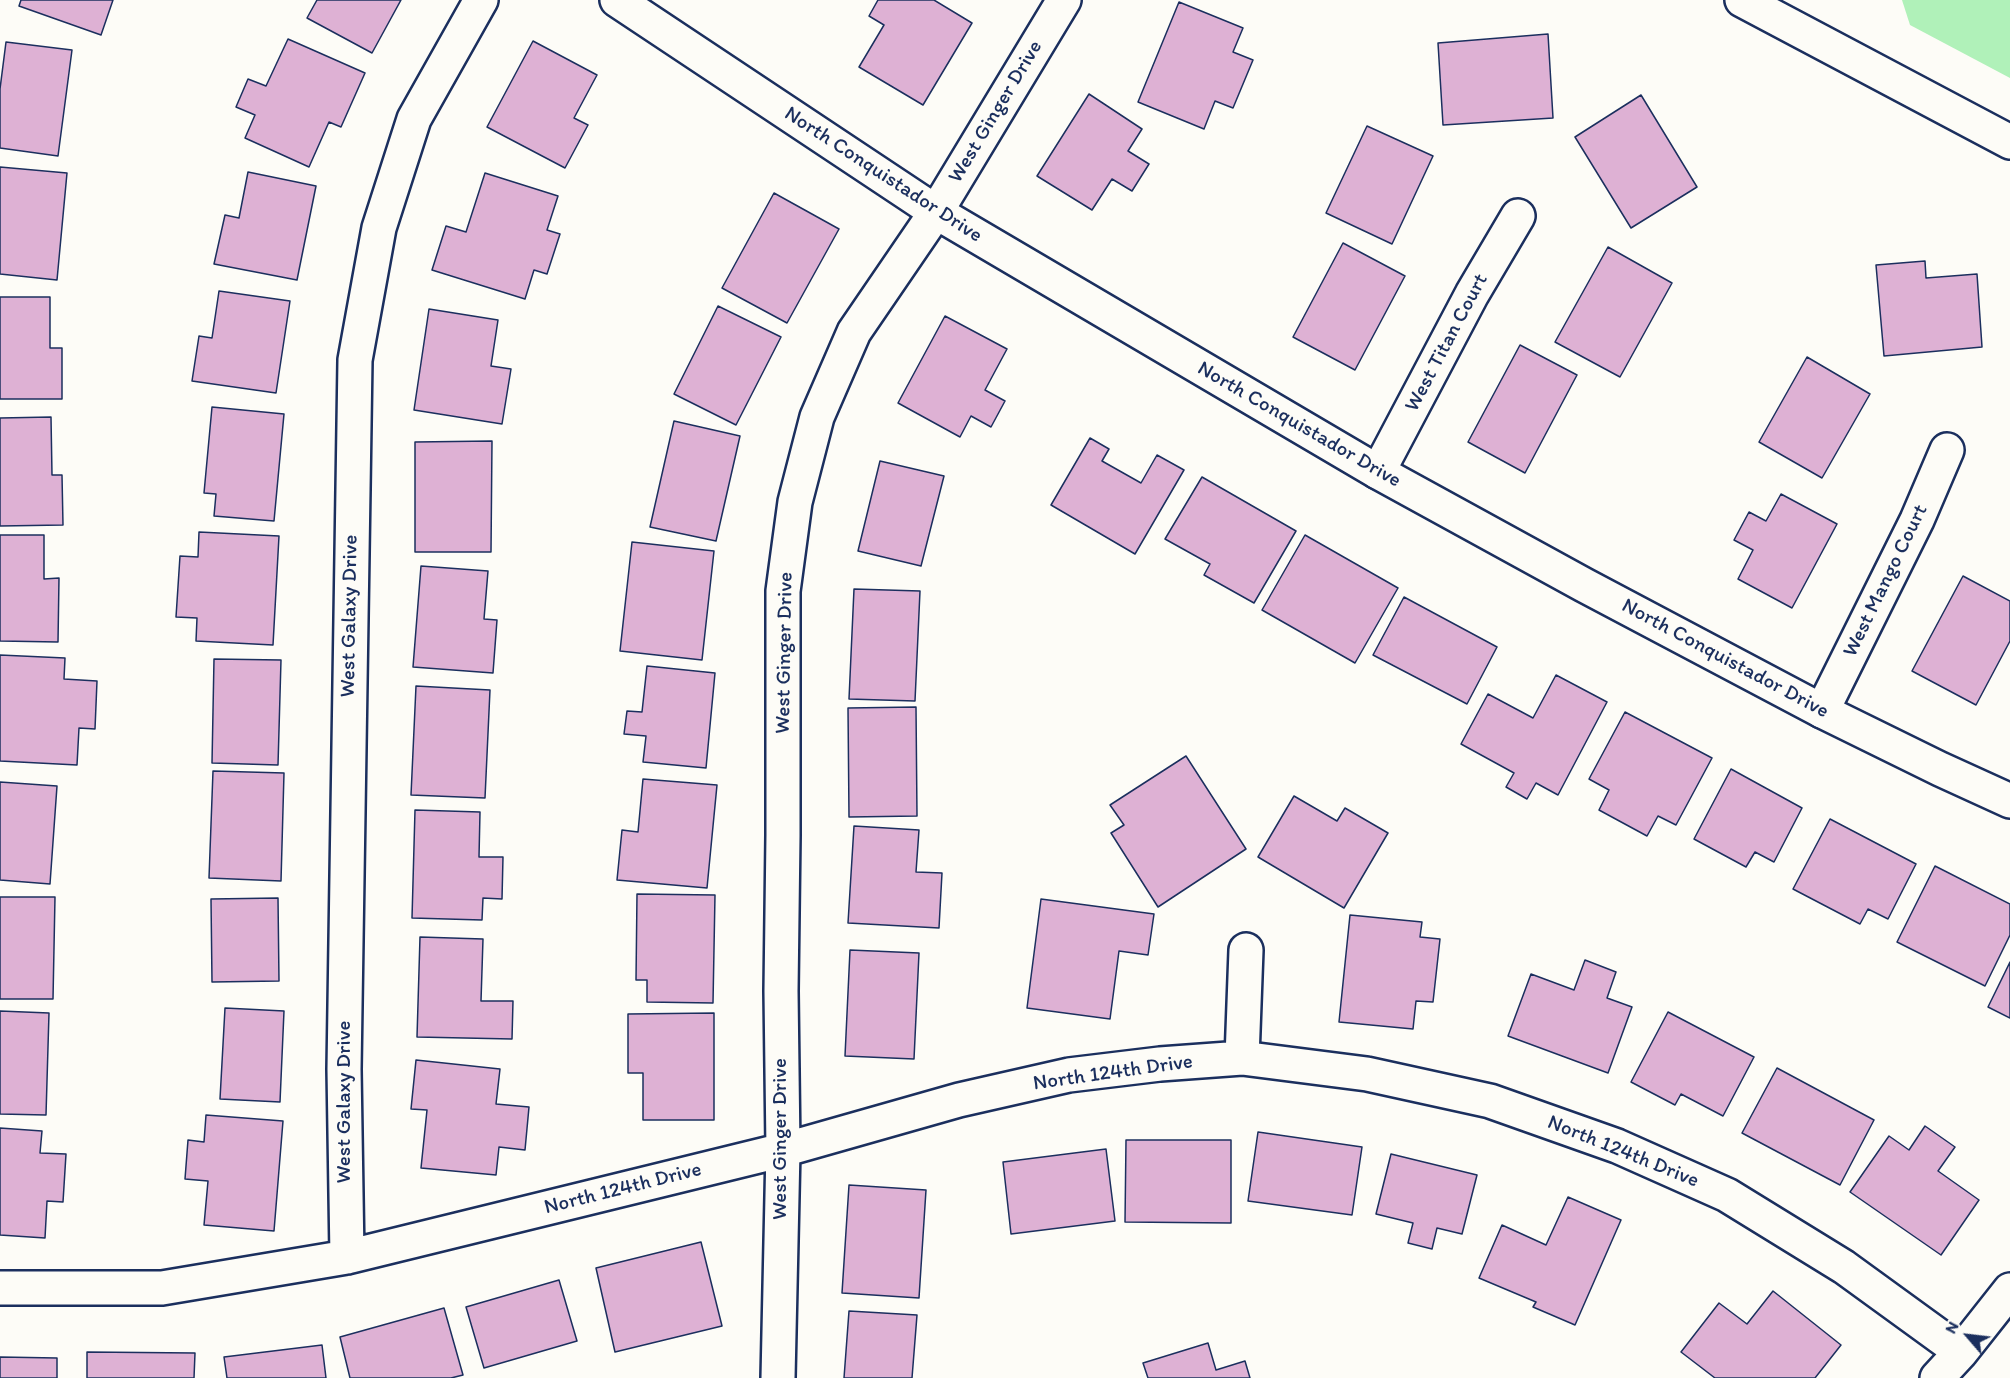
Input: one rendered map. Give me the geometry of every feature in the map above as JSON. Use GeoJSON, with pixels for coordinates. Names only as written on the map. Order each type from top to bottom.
{"type":"FeatureCollection","features":[{"type":"Feature","properties":{"kind":"street","name":"West Galaxy Drive"},"geometry":{"type":"LineString","coordinates":[[347,1257],[344,1069],[355,360],[379,228],[414,119],[481,0]]}},
{"type":"Feature","properties":{"kind":"street","name":"North Conquistador Drive"},"geometry":{"type":"LineString","coordinates":[[617,0],[936,212],[1378,472],[1584,585],[1822,711],[2010,801]]}},
{"type":"Feature","properties":{"kind":"street","name":"West Ginger Drive"},"geometry":{"type":"LineString","coordinates":[[778,1378],[783,1150],[781,991],[783,591],[795,502],[817,417],[854,332],[936,212],[1064,0]]}},
{"type":"Feature","properties":{"kind":"street"},"geometry":{"type":"LineString","coordinates":[[1742,0],[1781,9],[2010,142]]}},
{"type":"Feature","properties":{"kind":"street","name":"West Titan Court"},"geometry":{"type":"LineString","coordinates":[[1378,472],[1472,294],[1518,216]]}},
{"type":"Feature","properties":{"kind":"street","name":"West Mango Court"},"geometry":{"type":"LineString","coordinates":[[1822,711],[1917,520],[1947,450]]}},
{"type":"Feature","properties":{"kind":"street"},"geometry":{"type":"LineString","coordinates":[[1242,1058],[1246,950]]}},
{"type":"Feature","properties":{"kind":"street","name":"North 124th Drive"},"geometry":{"type":"LineString","coordinates":[[0,1288],[162,1288],[347,1257],[783,1150],[959,1101],[1069,1075],[1160,1064],[1242,1058],[1367,1074],[1490,1101],[1617,1146],[1727,1195],[1844,1267],[1961,1352]]}},
{"type":"Feature","properties":{"kind":"street"},"geometry":{"type":"LineString","coordinates":[[1937,1378],[1961,1352],[2010,1290]]}},
{"type":"Feature","properties":{"kind":"green space"},"geometry":{"type":"Polygon","coordinates":[[[1902,0],[2010,0],[2010,78],[1910,25],[1902,0]]]}},
{"type":"Feature","properties":{"kind":"building"},"geometry":{"type":"Polygon","coordinates":[[[21,0],[113,0],[101,35],[19,6],[21,0]]]}},
{"type":"Feature","properties":{"kind":"building"},"geometry":{"type":"Polygon","coordinates":[[[317,0],[401,0],[372,53],[307,18],[317,0]]]}},
{"type":"Feature","properties":{"kind":"building"},"geometry":{"type":"Polygon","coordinates":[[[878,0],[934,0],[972,23],[923,105],[859,67],[884,25],[869,16],[878,0]]]}},
{"type":"Feature","properties":{"kind":"building"},"geometry":{"type":"Polygon","coordinates":[[[1179,2],[1243,28],[1233,52],[1253,60],[1233,108],[1215,101],[1204,129],[1138,102],[1179,2]]]}},
{"type":"Feature","properties":{"kind":"building"},"geometry":{"type":"Polygon","coordinates":[[[1548,34],[1553,118],[1443,125],[1438,43],[1548,34]]]}},
{"type":"Feature","properties":{"kind":"building"},"geometry":{"type":"Polygon","coordinates":[[[288,39],[365,73],[341,127],[329,122],[309,167],[245,138],[255,115],[236,107],[248,79],[266,86],[288,39]]]}},
{"type":"Feature","properties":{"kind":"building"},"geometry":{"type":"Polygon","coordinates":[[[533,41],[597,75],[574,118],[588,125],[565,168],[487,127],[533,41]]]}},
{"type":"Feature","properties":{"kind":"building"},"geometry":{"type":"Polygon","coordinates":[[[6,42],[72,50],[58,156],[0,148],[0,89],[6,42]]]}},
{"type":"Feature","properties":{"kind":"building"},"geometry":{"type":"Polygon","coordinates":[[[1089,94],[1142,129],[1128,151],[1149,164],[1132,191],[1112,179],[1092,210],[1037,176],[1089,94]]]}},
{"type":"Feature","properties":{"kind":"building"},"geometry":{"type":"Polygon","coordinates":[[[1641,95],[1697,187],[1631,228],[1575,137],[1641,95]]]}},
{"type":"Feature","properties":{"kind":"building"},"geometry":{"type":"Polygon","coordinates":[[[1367,126],[1433,156],[1392,244],[1326,213],[1367,126]]]}},
{"type":"Feature","properties":{"kind":"building"},"geometry":{"type":"Polygon","coordinates":[[[0,167],[67,173],[57,280],[0,274],[0,167]]]}},
{"type":"Feature","properties":{"kind":"building"},"geometry":{"type":"Polygon","coordinates":[[[248,172],[316,186],[297,280],[214,264],[225,215],[239,218],[248,172]]]}},
{"type":"Feature","properties":{"kind":"building"},"geometry":{"type":"Polygon","coordinates":[[[485,173],[558,196],[547,230],[560,234],[547,274],[534,270],[525,299],[432,270],[446,226],[466,232],[485,173]]]}},
{"type":"Feature","properties":{"kind":"building"},"geometry":{"type":"Polygon","coordinates":[[[774,193],[839,229],[787,323],[722,288],[774,193]]]}},
{"type":"Feature","properties":{"kind":"building"},"geometry":{"type":"Polygon","coordinates":[[[1343,243],[1405,276],[1355,370],[1293,337],[1343,243]]]}},
{"type":"Feature","properties":{"kind":"building"},"geometry":{"type":"Polygon","coordinates":[[[1608,247],[1672,283],[1620,377],[1555,342],[1608,247]]]}},
{"type":"Feature","properties":{"kind":"building"},"geometry":{"type":"Polygon","coordinates":[[[1925,261],[1926,278],[1977,274],[1982,347],[1884,356],[1876,265],[1925,261]]]}},
{"type":"Feature","properties":{"kind":"building"},"geometry":{"type":"Polygon","coordinates":[[[219,291],[290,301],[276,393],[192,381],[199,336],[212,338],[219,291]]]}},
{"type":"Feature","properties":{"kind":"building"},"geometry":{"type":"Polygon","coordinates":[[[0,297],[50,297],[50,348],[62,348],[62,399],[0,399],[0,297]]]}},
{"type":"Feature","properties":{"kind":"building"},"geometry":{"type":"Polygon","coordinates":[[[718,306],[781,337],[736,425],[674,394],[718,306]]]}},
{"type":"Feature","properties":{"kind":"building"},"geometry":{"type":"Polygon","coordinates":[[[429,309],[498,320],[491,366],[511,369],[502,424],[414,410],[429,309]]]}},
{"type":"Feature","properties":{"kind":"building"},"geometry":{"type":"Polygon","coordinates":[[[945,316],[1007,349],[985,390],[1005,401],[991,427],[971,416],[960,437],[898,403],[945,316]]]}},
{"type":"Feature","properties":{"kind":"building"},"geometry":{"type":"Polygon","coordinates":[[[1520,345],[1577,375],[1525,473],[1468,442],[1520,345]]]}},
{"type":"Feature","properties":{"kind":"building"},"geometry":{"type":"Polygon","coordinates":[[[1807,357],[1870,394],[1822,478],[1759,442],[1807,357]]]}},
{"type":"Feature","properties":{"kind":"building"},"geometry":{"type":"Polygon","coordinates":[[[212,407],[284,414],[274,521],[214,516],[216,494],[204,493],[212,407]]]}},
{"type":"Feature","properties":{"kind":"building"},"geometry":{"type":"Polygon","coordinates":[[[51,417],[52,475],[62,475],[63,525],[0,526],[0,418],[51,417]]]}},
{"type":"Feature","properties":{"kind":"building"},"geometry":{"type":"Polygon","coordinates":[[[674,421],[740,436],[716,541],[650,527],[674,421]]]}},
{"type":"Feature","properties":{"kind":"building"},"geometry":{"type":"Polygon","coordinates":[[[1090,438],[1109,449],[1102,461],[1141,483],[1157,455],[1184,470],[1135,554],[1051,505],[1090,438]]]}},
{"type":"Feature","properties":{"kind":"building"},"geometry":{"type":"Polygon","coordinates":[[[492,441],[491,552],[415,552],[415,442],[492,441]]]}},
{"type":"Feature","properties":{"kind":"building"},"geometry":{"type":"Polygon","coordinates":[[[880,461],[944,476],[921,566],[858,551],[880,461]]]}},
{"type":"Feature","properties":{"kind":"building"},"geometry":{"type":"Polygon","coordinates":[[[1202,477],[1296,531],[1254,603],[1204,575],[1210,564],[1165,539],[1202,477]]]}},
{"type":"Feature","properties":{"kind":"building"},"geometry":{"type":"Polygon","coordinates":[[[1781,494],[1837,524],[1792,608],[1738,579],[1753,550],[1734,540],[1749,512],[1766,521],[1781,494]]]}},
{"type":"Feature","properties":{"kind":"building"},"geometry":{"type":"Polygon","coordinates":[[[199,532],[279,536],[273,645],[196,641],[197,618],[176,617],[180,556],[198,557],[199,532]]]}},
{"type":"Feature","properties":{"kind":"building"},"geometry":{"type":"Polygon","coordinates":[[[0,535],[44,535],[44,579],[59,578],[58,642],[0,641],[0,535]]]}},
{"type":"Feature","properties":{"kind":"building"},"geometry":{"type":"Polygon","coordinates":[[[1305,535],[1398,588],[1355,663],[1262,610],[1305,535]]]}},
{"type":"Feature","properties":{"kind":"building"},"geometry":{"type":"Polygon","coordinates":[[[632,542],[714,551],[702,660],[620,651],[632,542]]]}},
{"type":"Feature","properties":{"kind":"building"},"geometry":{"type":"Polygon","coordinates":[[[421,566],[488,571],[484,619],[497,620],[493,673],[413,667],[421,566]]]}},
{"type":"Feature","properties":{"kind":"building"},"geometry":{"type":"Polygon","coordinates":[[[1963,576],[2010,601],[2010,641],[1976,705],[1912,671],[1963,576]]]}},
{"type":"Feature","properties":{"kind":"building"},"geometry":{"type":"Polygon","coordinates":[[[854,589],[920,591],[915,701],[849,699],[854,589]]]}},
{"type":"Feature","properties":{"kind":"building"},"geometry":{"type":"Polygon","coordinates":[[[1404,597],[1497,647],[1467,704],[1373,655],[1404,597]]]}},
{"type":"Feature","properties":{"kind":"building"},"geometry":{"type":"Polygon","coordinates":[[[0,655],[65,658],[64,679],[97,681],[95,729],[79,728],[77,765],[0,761],[0,655]]]}},
{"type":"Feature","properties":{"kind":"building"},"geometry":{"type":"Polygon","coordinates":[[[214,659],[281,660],[278,765],[212,763],[214,659]]]}},
{"type":"Feature","properties":{"kind":"building"},"geometry":{"type":"Polygon","coordinates":[[[647,666],[715,673],[706,768],[643,762],[646,736],[624,734],[627,711],[642,712],[647,666]]]}},
{"type":"Feature","properties":{"kind":"building"},"geometry":{"type":"Polygon","coordinates":[[[1556,675],[1607,702],[1558,795],[1536,783],[1527,799],[1506,787],[1514,773],[1461,744],[1488,694],[1533,718],[1556,675]]]}},
{"type":"Feature","properties":{"kind":"building"},"geometry":{"type":"Polygon","coordinates":[[[416,686],[490,690],[485,798],[411,795],[416,686]]]}},
{"type":"Feature","properties":{"kind":"building"},"geometry":{"type":"Polygon","coordinates":[[[916,707],[917,816],[849,817],[848,708],[916,707]]]}},
{"type":"Feature","properties":{"kind":"building"},"geometry":{"type":"Polygon","coordinates":[[[1625,712],[1712,758],[1676,825],[1658,816],[1647,836],[1599,810],[1609,790],[1589,779],[1625,712]]]}},
{"type":"Feature","properties":{"kind":"building"},"geometry":{"type":"Polygon","coordinates":[[[1186,756],[1246,849],[1158,907],[1111,833],[1124,825],[1110,805],[1186,756]]]}},
{"type":"Feature","properties":{"kind":"building"},"geometry":{"type":"Polygon","coordinates":[[[1731,769],[1802,808],[1774,862],[1755,852],[1746,867],[1694,839],[1731,769]]]}},
{"type":"Feature","properties":{"kind":"building"},"geometry":{"type":"Polygon","coordinates":[[[213,771],[284,773],[281,881],[209,878],[213,771]]]}},
{"type":"Feature","properties":{"kind":"building"},"geometry":{"type":"Polygon","coordinates":[[[643,779],[717,785],[707,888],[617,880],[622,830],[638,832],[643,779]]]}},
{"type":"Feature","properties":{"kind":"building"},"geometry":{"type":"Polygon","coordinates":[[[0,782],[57,786],[50,884],[0,880],[0,782]]]}},
{"type":"Feature","properties":{"kind":"building"},"geometry":{"type":"Polygon","coordinates":[[[1294,796],[1337,821],[1345,808],[1388,833],[1344,908],[1258,857],[1294,796]]]}},
{"type":"Feature","properties":{"kind":"building"},"geometry":{"type":"Polygon","coordinates":[[[415,810],[480,812],[479,857],[503,857],[502,899],[483,898],[482,920],[412,918],[415,810]]]}},
{"type":"Feature","properties":{"kind":"building"},"geometry":{"type":"Polygon","coordinates":[[[1830,819],[1916,864],[1888,919],[1868,909],[1860,924],[1793,889],[1830,819]]]}},
{"type":"Feature","properties":{"kind":"building"},"geometry":{"type":"Polygon","coordinates":[[[854,826],[919,830],[916,872],[942,873],[939,928],[848,923],[854,826]]]}},
{"type":"Feature","properties":{"kind":"building"},"geometry":{"type":"Polygon","coordinates":[[[1935,866],[2010,904],[2010,935],[1985,986],[1897,942],[1935,866]]]}},
{"type":"Feature","properties":{"kind":"building"},"geometry":{"type":"Polygon","coordinates":[[[637,894],[715,895],[713,1003],[647,1002],[647,980],[636,980],[637,894]]]}},
{"type":"Feature","properties":{"kind":"building"},"geometry":{"type":"Polygon","coordinates":[[[0,897],[55,897],[53,999],[0,999],[0,897]]]}},
{"type":"Feature","properties":{"kind":"building"},"geometry":{"type":"Polygon","coordinates":[[[278,898],[279,981],[212,982],[211,899],[278,898]]]}},
{"type":"Feature","properties":{"kind":"building"},"geometry":{"type":"Polygon","coordinates":[[[1041,899],[1154,914],[1148,955],[1119,951],[1110,1019],[1027,1008],[1041,899]]]}},
{"type":"Feature","properties":{"kind":"building"},"geometry":{"type":"Polygon","coordinates":[[[1350,915],[1422,922],[1420,937],[1440,939],[1433,1002],[1416,1001],[1413,1029],[1339,1022],[1350,915]]]}},
{"type":"Feature","properties":{"kind":"building"},"geometry":{"type":"Polygon","coordinates":[[[420,937],[483,939],[481,1001],[513,1001],[512,1039],[417,1037],[420,937]]]}},
{"type":"Feature","properties":{"kind":"building"},"geometry":{"type":"Polygon","coordinates":[[[850,950],[919,953],[914,1059],[845,1056],[850,950]]]}},
{"type":"Feature","properties":{"kind":"building"},"geometry":{"type":"Polygon","coordinates":[[[1585,960],[1616,972],[1607,998],[1632,1007],[1608,1073],[1508,1036],[1531,974],[1574,990],[1585,960]]]}},
{"type":"Feature","properties":{"kind":"building"},"geometry":{"type":"Polygon","coordinates":[[[2010,962],[2010,1018],[1988,1007],[2010,962]]]}},
{"type":"Feature","properties":{"kind":"building"},"geometry":{"type":"Polygon","coordinates":[[[225,1008],[284,1011],[280,1102],[220,1099],[225,1008]]]}},
{"type":"Feature","properties":{"kind":"building"},"geometry":{"type":"Polygon","coordinates":[[[0,1011],[49,1013],[46,1115],[0,1114],[0,1011]]]}},
{"type":"Feature","properties":{"kind":"building"},"geometry":{"type":"Polygon","coordinates":[[[1668,1012],[1754,1057],[1723,1116],[1681,1094],[1675,1105],[1631,1082],[1668,1012]]]}},
{"type":"Feature","properties":{"kind":"building"},"geometry":{"type":"Polygon","coordinates":[[[714,1013],[714,1120],[643,1120],[643,1073],[628,1073],[628,1014],[714,1013]]]}},
{"type":"Feature","properties":{"kind":"building"},"geometry":{"type":"Polygon","coordinates":[[[416,1060],[500,1069],[496,1104],[529,1107],[525,1150],[499,1147],[496,1175],[421,1168],[427,1110],[411,1109],[416,1060]]]}},
{"type":"Feature","properties":{"kind":"building"},"geometry":{"type":"Polygon","coordinates":[[[1777,1068],[1874,1120],[1840,1185],[1742,1133],[1777,1068]]]}},
{"type":"Feature","properties":{"kind":"building"},"geometry":{"type":"Polygon","coordinates":[[[206,1115],[283,1121],[274,1231],[204,1225],[208,1181],[185,1179],[188,1140],[204,1142],[206,1115]]]}},
{"type":"Feature","properties":{"kind":"building"},"geometry":{"type":"Polygon","coordinates":[[[1925,1126],[1955,1147],[1938,1171],[1979,1200],[1941,1255],[1850,1192],[1889,1136],[1909,1150],[1925,1126]]]}},
{"type":"Feature","properties":{"kind":"building"},"geometry":{"type":"Polygon","coordinates":[[[0,1128],[42,1131],[40,1153],[66,1154],[63,1202],[47,1201],[45,1238],[0,1235],[0,1128]]]}},
{"type":"Feature","properties":{"kind":"building"},"geometry":{"type":"Polygon","coordinates":[[[1258,1132],[1362,1147],[1352,1215],[1248,1201],[1258,1132]]]}},
{"type":"Feature","properties":{"kind":"building"},"geometry":{"type":"Polygon","coordinates":[[[1126,1140],[1231,1140],[1231,1223],[1125,1222],[1126,1140]]]}},
{"type":"Feature","properties":{"kind":"building"},"geometry":{"type":"Polygon","coordinates":[[[1106,1149],[1115,1221],[1011,1234],[1003,1162],[1106,1149]]]}},
{"type":"Feature","properties":{"kind":"building"},"geometry":{"type":"Polygon","coordinates":[[[1391,1154],[1477,1175],[1462,1234],[1437,1228],[1432,1249],[1408,1243],[1413,1223],[1376,1214],[1391,1154]]]}},
{"type":"Feature","properties":{"kind":"building"},"geometry":{"type":"Polygon","coordinates":[[[849,1185],[926,1190],[919,1298],[842,1293],[849,1185]]]}},
{"type":"Feature","properties":{"kind":"building"},"geometry":{"type":"Polygon","coordinates":[[[1568,1197],[1621,1220],[1575,1325],[1533,1307],[1536,1302],[1479,1278],[1502,1225],[1546,1245],[1568,1197]]]}},
{"type":"Feature","properties":{"kind":"building"},"geometry":{"type":"Polygon","coordinates":[[[701,1242],[722,1326],[615,1352],[596,1268],[701,1242]]]}},
{"type":"Feature","properties":{"kind":"building"},"geometry":{"type":"Polygon","coordinates":[[[559,1280],[577,1341],[484,1368],[466,1307],[559,1280]]]}},
{"type":"Feature","properties":{"kind":"building"},"geometry":{"type":"Polygon","coordinates":[[[1773,1291],[1841,1345],[1815,1378],[1715,1378],[1681,1352],[1719,1303],[1747,1324],[1773,1291]]]}},
{"type":"Feature","properties":{"kind":"building"},"geometry":{"type":"Polygon","coordinates":[[[444,1308],[463,1375],[451,1378],[350,1378],[340,1337],[444,1308]]]}},
{"type":"Feature","properties":{"kind":"building"},"geometry":{"type":"Polygon","coordinates":[[[849,1311],[917,1315],[912,1378],[844,1378],[849,1311]]]}},
{"type":"Feature","properties":{"kind":"building"},"geometry":{"type":"Polygon","coordinates":[[[1208,1343],[1216,1370],[1245,1361],[1250,1378],[1148,1378],[1143,1363],[1208,1343]]]}},
{"type":"Feature","properties":{"kind":"building"},"geometry":{"type":"Polygon","coordinates":[[[322,1345],[326,1378],[227,1378],[224,1357],[322,1345]]]}},
{"type":"Feature","properties":{"kind":"building"},"geometry":{"type":"Polygon","coordinates":[[[87,1352],[195,1353],[194,1378],[87,1378],[87,1352]]]}},
{"type":"Feature","properties":{"kind":"building"},"geometry":{"type":"Polygon","coordinates":[[[0,1357],[57,1358],[57,1378],[0,1378],[0,1357]]]}}]}
